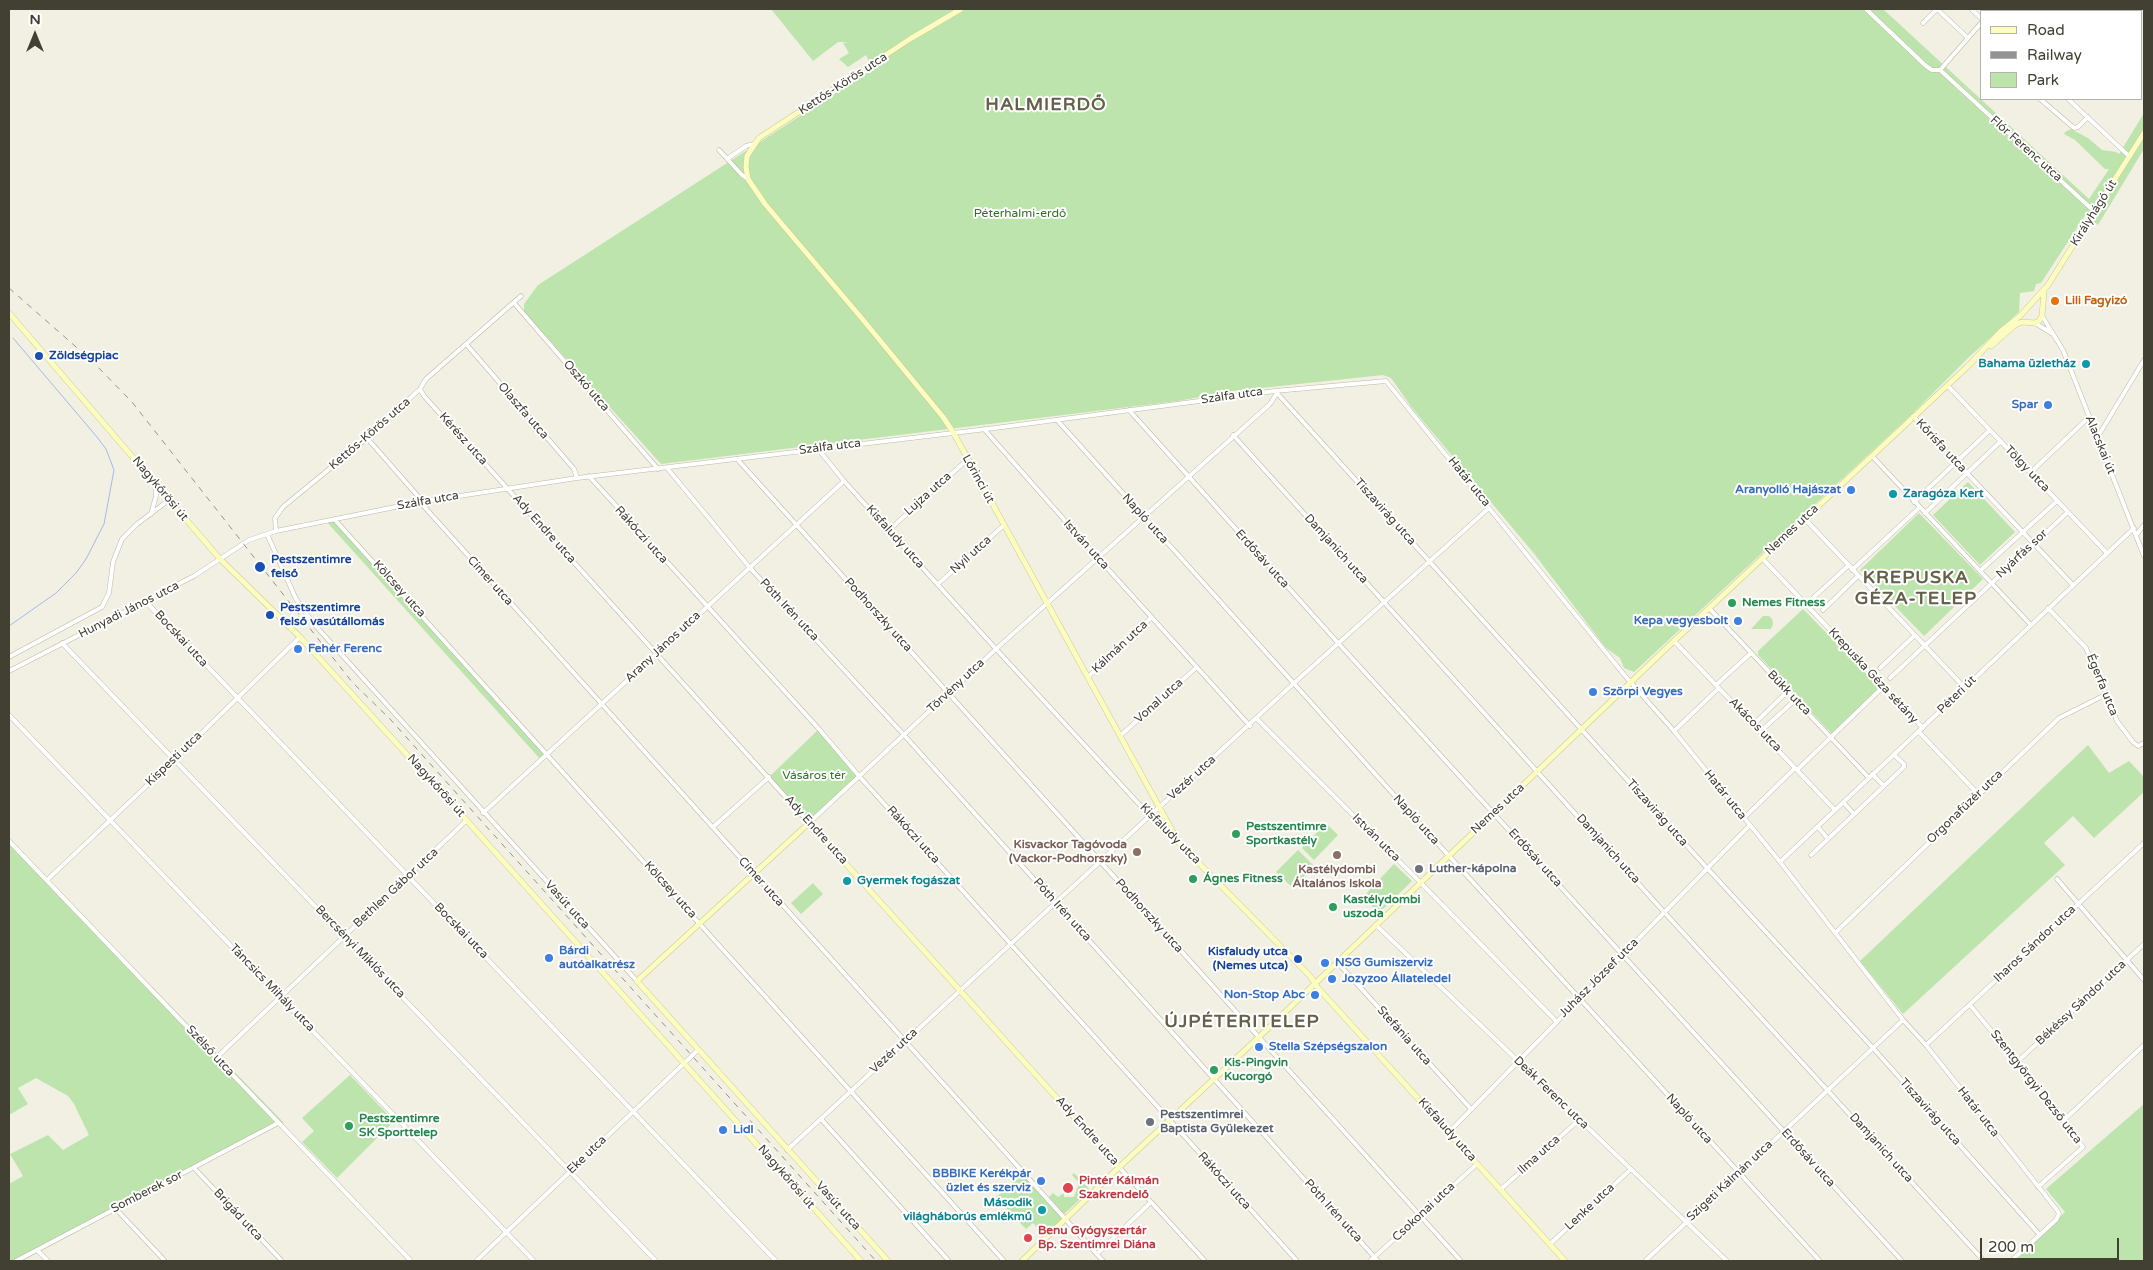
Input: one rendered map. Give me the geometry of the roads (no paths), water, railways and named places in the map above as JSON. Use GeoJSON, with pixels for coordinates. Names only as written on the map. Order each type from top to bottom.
{"type":"FeatureCollection","features":[{"type":"Feature","properties":{"kind":"street","name":"Kettős-Körös utca"},"geometry":{"type":"LineString","coordinates":[[727,159],[746,146],[754,144],[760,138],[910,39],[960,9]]}},
{"type":"Feature","properties":{"kind":"street","name":"Flór Ferenc utca"},"geometry":{"type":"LineString","coordinates":[[1866,9],[1926,66],[1932,70],[1940,70],[2095,212]]}},
{"type":"Feature","properties":{"kind":"street"},"geometry":{"type":"LineString","coordinates":[[1923,23],[1937,9],[1968,38]]}},
{"type":"Feature","properties":{"kind":"street"},"geometry":{"type":"LineString","coordinates":[[1940,70],[1968,38],[1980,18]]}},
{"type":"Feature","properties":{"kind":"street"},"geometry":{"type":"LineString","coordinates":[[2041,100],[2074,128],[2078,127],[2088,117]]}},
{"type":"Feature","properties":{"kind":"street"},"geometry":{"type":"LineString","coordinates":[[2069,100],[2130,156]]}},
{"type":"Feature","properties":{"kind":"street","name":"Királyhágó út"},"geometry":{"type":"LineString","coordinates":[[2028,308],[2044,292],[2144,133]]}},
{"type":"Feature","properties":{"kind":"street"},"geometry":{"type":"LineString","coordinates":[[748,179],[746,162],[754,144]]}},
{"type":"Feature","properties":{"kind":"street"},"geometry":{"type":"LineString","coordinates":[[719,150],[748,179]]}},
{"type":"Feature","properties":{"kind":"street","name":"Lőrinci út"},"geometry":{"type":"LineString","coordinates":[[748,179],[765,204],[864,321],[943,417],[953,432],[1122,735],[1179,843]]}},
{"type":"Feature","properties":{"kind":"street","name":"Királyhágó út"},"geometry":{"type":"LineString","coordinates":[[2041,313],[2044,292]]}},
{"type":"Feature","properties":{"kind":"street","name":"Kettős-Körös utca"},"geometry":{"type":"LineString","coordinates":[[276,531],[275,518],[283,507],[367,438],[420,389],[426,379],[521,296]]}},
{"type":"Feature","properties":{"kind":"street","name":"Oszkó utca"},"geometry":{"type":"LineString","coordinates":[[514,303],[658,469]]}},
{"type":"Feature","properties":{"kind":"street"},"geometry":{"type":"LineString","coordinates":[[2032,322],[2039,321],[2041,313],[2036,306],[2028,308],[2025,315],[2032,322],[2055,335]]}},
{"type":"Feature","properties":{"kind":"street","name":"Nemes utca"},"geometry":{"type":"LineString","coordinates":[[1022,1261],[1674,641],[1947,385],[2001,331],[2028,308]]}},
{"type":"Feature","properties":{"kind":"street","name":"Nagykőrösi út"},"geometry":{"type":"LineString","coordinates":[[9,313],[220,559],[300,637],[467,820],[859,1261]]}},
{"type":"Feature","properties":{"kind":"street","name":"Alacskai út"},"geometry":{"type":"LineString","coordinates":[[2041,313],[2055,335],[2144,556]]}},
{"type":"Feature","properties":{"kind":"street","name":"Nemes utca"},"geometry":{"type":"LineString","coordinates":[[1975,358],[2011,327],[2022,322],[2032,322]]}},
{"type":"Feature","properties":{"kind":"street","name":"Olaszfa utca"},"geometry":{"type":"LineString","coordinates":[[467,345],[574,469],[578,478]]}},
{"type":"Feature","properties":{"kind":"street"},"geometry":{"type":"LineString","coordinates":[[2097,438],[2144,360]]}},
{"type":"Feature","properties":{"kind":"street","name":"Szálfa utca"},"geometry":{"type":"LineString","coordinates":[[276,531],[422,502],[589,476],[1276,392],[1386,381]]}},
{"type":"Feature","properties":{"kind":"street","name":"Határ utca"},"geometry":{"type":"LineString","coordinates":[[1386,381],[1780,862],[1903,1020],[1926,1045],[2060,1214],[2056,1220],[2039,1234]]}},
{"type":"Feature","properties":{"kind":"street","name":"Tölgy utca"},"geometry":{"type":"LineString","coordinates":[[1947,385],[2107,553]]}},
{"type":"Feature","properties":{"kind":"street","name":"Kérész utca"},"geometry":{"type":"LineString","coordinates":[[420,389],[424,396],[507,488]]}},
{"type":"Feature","properties":{"kind":"street","name":"Törvény utca"},"geometry":{"type":"LineString","coordinates":[[637,981],[996,649],[1270,404],[1276,392]]}},
{"type":"Feature","properties":{"kind":"street","name":"Tiszavirág utca"},"geometry":{"type":"LineString","coordinates":[[1276,392],[1707,868],[1873,1048],[2039,1234]]}},
{"type":"Feature","properties":{"kind":"street","name":"Erdősáv utca"},"geometry":{"type":"LineString","coordinates":[[1129,410],[1339,644],[1902,1261]]}},
{"type":"Feature","properties":{"kind":"street","name":"Kőrisfa utca"},"geometry":{"type":"LineString","coordinates":[[1913,416],[2073,585]]}},
{"type":"Feature","properties":{"kind":"street"},"geometry":{"type":"LineString","coordinates":[[2030,472],[2089,417]]}},
{"type":"Feature","properties":{"kind":"street","name":"Napló utca"},"geometry":{"type":"LineString","coordinates":[[1057,420],[1449,856],[1820,1261]]}},
{"type":"Feature","properties":{"kind":"street","name":"István utca"},"geometry":{"type":"LineString","coordinates":[[984,429],[1250,726]]}},
{"type":"Feature","properties":{"kind":"street"},"geometry":{"type":"LineString","coordinates":[[1914,502],[1990,430]]}},
{"type":"Feature","properties":{"kind":"street","name":"Damjanich utca"},"geometry":{"type":"LineString","coordinates":[[1234,435],[1664,912],[1984,1261]]}},
{"type":"Feature","properties":{"kind":"street","name":"Címer utca"},"geometry":{"type":"LineString","coordinates":[[367,438],[601,704],[1103,1261]]}},
{"type":"Feature","properties":{"kind":"street"},"geometry":{"type":"LineString","coordinates":[[1925,513],[2001,441]]}},
{"type":"Feature","properties":{"kind":"street","name":"Kisfaludy utca"},"geometry":{"type":"LineString","coordinates":[[818,449],[844,481],[996,649],[1150,816],[1234,897],[1315,983],[1565,1261]]}},
{"type":"Feature","properties":{"kind":"street"},"geometry":{"type":"LineString","coordinates":[[1872,456],[2030,624]]}},
{"type":"Feature","properties":{"kind":"street","name":"Podhorszky utca"},"geometry":{"type":"LineString","coordinates":[[737,459],[1461,1261]]}},
{"type":"Feature","properties":{"kind":"street","name":"Lujza utca"},"geometry":{"type":"LineString","coordinates":[[889,530],[968,459]]}},
{"type":"Feature","properties":{"kind":"street","name":"Póth Irén utca"},"geometry":{"type":"LineString","coordinates":[[666,468],[751,568],[1376,1259]]}},
{"type":"Feature","properties":{"kind":"street","name":"Rákóczi utca"},"geometry":{"type":"LineString","coordinates":[[589,476],[1297,1261]]}},
{"type":"Feature","properties":{"kind":"street","name":"Arany János utca"},"geometry":{"type":"LineString","coordinates":[[483,813],[844,481]]}},
{"type":"Feature","properties":{"kind":"street"},"geometry":{"type":"LineString","coordinates":[[151,514],[156,496],[156,484]]}},
{"type":"Feature","properties":{"kind":"street","name":"Ady Endre utca"},"geometry":{"type":"LineString","coordinates":[[507,488],[1205,1261]]}},
{"type":"Feature","properties":{"kind":"street"},"geometry":{"type":"LineString","coordinates":[[9,657],[102,607],[109,593],[112,562],[118,547],[129,531],[169,500]]}},
{"type":"Feature","properties":{"kind":"street","name":"Nyárfás sor"},"geometry":{"type":"LineString","coordinates":[[1980,571],[2057,501]]}},
{"type":"Feature","properties":{"kind":"street"},"geometry":{"type":"LineString","coordinates":[[1852,570],[1920,507]]}},
{"type":"Feature","properties":{"kind":"street","name":"Vezér utca"},"geometry":{"type":"LineString","coordinates":[[787,1150],[904,1040],[1250,726],[1293,684],[1489,508]]}},
{"type":"Feature","properties":{"kind":"street","name":"Nyárfás sor"},"geometry":{"type":"LineString","coordinates":[[1890,678],[2068,512]]}},
{"type":"Feature","properties":{"kind":"street"},"geometry":{"type":"LineString","coordinates":[[1804,518],[1965,688]]}},
{"type":"Feature","properties":{"kind":"street","name":"Kölcsey utca"},"geometry":{"type":"LineString","coordinates":[[336,520],[1004,1261]]}},
{"type":"Feature","properties":{"kind":"street","name":"Nyíl utca"},"geometry":{"type":"LineString","coordinates":[[938,584],[1004,525]]}},
{"type":"Feature","properties":{"kind":"street"},"geometry":{"type":"LineString","coordinates":[[2136,535],[2144,525]]}},
{"type":"Feature","properties":{"kind":"street","name":"Péteri út"},"geometry":{"type":"LineString","coordinates":[[1780,862],[1919,732],[2030,624],[2134,528]]}},
{"type":"Feature","properties":{"kind":"street"},"geometry":{"type":"LineString","coordinates":[[220,559],[248,540],[276,531]]}},
{"type":"Feature","properties":{"kind":"street","name":"Vasút utca"},"geometry":{"type":"LineString","coordinates":[[267,534],[296,599],[307,616],[888,1261]]}},
{"type":"Feature","properties":{"kind":"street","name":"Krepuska Géza sétány"},"geometry":{"type":"LineString","coordinates":[[1762,558],[1923,728]]}},
{"type":"Feature","properties":{"kind":"street","name":"Hunyadi János utca"},"geometry":{"type":"LineString","coordinates":[[9,671],[194,576],[220,559]]}},
{"type":"Feature","properties":{"kind":"street"},"geometry":{"type":"LineString","coordinates":[[1813,598],[1848,566]]}},
{"type":"Feature","properties":{"kind":"street"},"geometry":{"type":"LineString","coordinates":[[1822,610],[1858,576]]}},
{"type":"Feature","properties":{"kind":"street","name":"Bocskai utca"},"geometry":{"type":"LineString","coordinates":[[145,602],[776,1261]]}},
{"type":"Feature","properties":{"kind":"street","name":"Bükk utca"},"geometry":{"type":"LineString","coordinates":[[1709,608],[1787,692],[1871,776],[1884,786]]}},
{"type":"Feature","properties":{"kind":"street","name":"Égerfa utca"},"geometry":{"type":"LineString","coordinates":[[2048,608],[2086,648],[2117,721],[2133,742],[2138,746],[2144,743]]}},
{"type":"Feature","properties":{"kind":"street","name":"Kálmán utca"},"geometry":{"type":"LineString","coordinates":[[1089,676],[1152,618]]}},
{"type":"Feature","properties":{"kind":"street"},"geometry":{"type":"LineString","coordinates":[[1880,668],[1914,636]]}},
{"type":"Feature","properties":{"kind":"street","name":"Kispesti utca"},"geometry":{"type":"LineString","coordinates":[[47,880],[175,760],[300,637]]}},
{"type":"Feature","properties":{"kind":"street","name":"Akácos utca"},"geometry":{"type":"LineString","coordinates":[[1674,641],[1835,810]]}},
{"type":"Feature","properties":{"kind":"street","name":"Bercsényi Miklós utca"},"geometry":{"type":"LineString","coordinates":[[62,643],[656,1261]]}},
{"type":"Feature","properties":{"kind":"street"},"geometry":{"type":"LineString","coordinates":[[1674,731],[1751,653]]}},
{"type":"Feature","properties":{"kind":"street","name":"Vonal utca"},"geometry":{"type":"LineString","coordinates":[[1122,735],[1197,668]]}},
{"type":"Feature","properties":{"kind":"street"},"geometry":{"type":"LineString","coordinates":[[1744,818],[1884,686]]}},
{"type":"Feature","properties":{"kind":"street"},"geometry":{"type":"LineString","coordinates":[[1754,724],[1787,692]]}},
{"type":"Feature","properties":{"kind":"street","name":"Orgonafüzér utca"},"geometry":{"type":"LineString","coordinates":[[1835,933],[2059,718],[2105,695]]}},
{"type":"Feature","properties":{"kind":"street"},"geometry":{"type":"LineString","coordinates":[[1761,731],[1795,700]]}},
{"type":"Feature","properties":{"kind":"street","name":"Táncsics Mihály utca"},"geometry":{"type":"LineString","coordinates":[[9,716],[282,997],[534,1261]]}},
{"type":"Feature","properties":{"kind":"street","name":"István utca"},"geometry":{"type":"LineString","coordinates":[[1256,719],[1556,1021]]}},
{"type":"Feature","properties":{"kind":"street","name":"Krepuska Géza sétány"},"geometry":{"type":"LineString","coordinates":[[1919,732],[1978,794]]}},
{"type":"Feature","properties":{"kind":"street"},"geometry":{"type":"LineString","coordinates":[[1811,855],[1904,765],[1894,755]]}},
{"type":"Feature","properties":{"kind":"street"},"geometry":{"type":"LineString","coordinates":[[713,827],[769,777]]}},
{"type":"Feature","properties":{"kind":"street"},"geometry":{"type":"LineString","coordinates":[[1843,802],[1854,814]]}},
{"type":"Feature","properties":{"kind":"street","name":"Bethlen Gábor utca"},"geometry":{"type":"LineString","coordinates":[[216,1058],[467,820]]}},
{"type":"Feature","properties":{"kind":"street","name":"Juhász József utca"},"geometry":{"type":"LineString","coordinates":[[1449,1132],[1556,1021],[1750,826]]}},
{"type":"Feature","properties":{"kind":"street"},"geometry":{"type":"LineString","coordinates":[[1818,826],[1828,839]]}},
{"type":"Feature","properties":{"kind":"street","name":"Szélső utca"},"geometry":{"type":"LineString","coordinates":[[9,841],[411,1261]]}},
{"type":"Feature","properties":{"kind":"street","name":"Iharos Sándor utca"},"geometry":{"type":"LineString","coordinates":[[1926,1045],[2144,843]]}},
{"type":"Feature","properties":{"kind":"street"},"geometry":{"type":"LineString","coordinates":[[2056,879],[2144,980]]}},
{"type":"Feature","properties":{"kind":"street","name":"Deák Ferenc utca"},"geometry":{"type":"LineString","coordinates":[[1376,925],[1727,1261]]}},
{"type":"Feature","properties":{"kind":"street","name":"Békéssy Sándor utca"},"geometry":{"type":"LineString","coordinates":[[2018,1062],[2144,944]]}},
{"type":"Feature","properties":{"kind":"street","name":"Stefánia utca"},"geometry":{"type":"LineString","coordinates":[[1337,962],[1471,1110]]}},
{"type":"Feature","properties":{"kind":"street","name":"Szentgyörgyi Dezső utca"},"geometry":{"type":"LineString","coordinates":[[1970,1005],[2018,1062],[2083,1147],[2038,1187]]}},
{"type":"Feature","properties":{"kind":"street","name":"Szigeti Kálmán utca"},"geometry":{"type":"LineString","coordinates":[[1645,1261],[1903,1020]]}},
{"type":"Feature","properties":{"kind":"street"},"geometry":{"type":"LineString","coordinates":[[2063,1121],[2144,1045]]}},
{"type":"Feature","properties":{"kind":"street","name":"Eke utca"},"geometry":{"type":"LineString","coordinates":[[476,1261],[698,1050]]}},
{"type":"Feature","properties":{"kind":"street"},"geometry":{"type":"LineString","coordinates":[[821,1119],[949,1261]]}},
{"type":"Feature","properties":{"kind":"street","name":"Ilma utca"},"geometry":{"type":"LineString","coordinates":[[1500,1190],[1578,1120]]}},
{"type":"Feature","properties":{"kind":"street","name":"Somberek sor"},"geometry":{"type":"LineString","coordinates":[[16,1261],[278,1123]]}},
{"type":"Feature","properties":{"kind":"street","name":"Csokonai utca"},"geometry":{"type":"LineString","coordinates":[[1370,1261],[1376,1259],[1477,1164]]}},
{"type":"Feature","properties":{"kind":"street","name":"Brigád utca"},"geometry":{"type":"LineString","coordinates":[[194,1168],[282,1261]]}},
{"type":"Feature","properties":{"kind":"street","name":"Lenke utca"},"geometry":{"type":"LineString","coordinates":[[1550,1244],[1630,1170]]}},
{"type":"Feature","properties":{"kind":"street"},"geometry":{"type":"LineString","coordinates":[[1096,1254],[1151,1202]]}},
{"type":"Feature","properties":{"kind":"street"},"geometry":{"type":"LineString","coordinates":[[115,1208],[165,1261]]}},
{"type":"Feature","properties":{"kind":"street"},"geometry":{"type":"LineString","coordinates":[[2011,1261],[2039,1234]]}},
{"type":"Feature","properties":{"kind":"street"},"geometry":{"type":"LineString","coordinates":[[37,1250],[48,1261]]}},
{"type":"Feature","properties":{"kind":"waterway"},"geometry":{"type":"LineString","coordinates":[[9,626],[56,593],[76,573],[86,559],[104,524],[114,470],[106,449],[97,437],[13,338]]}},
{"type":"Feature","properties":{"kind":"railway"},"geometry":{"type":"LineString","coordinates":[[9,288],[92,361],[132,402],[352,682],[390,719],[876,1261]]}},
{"type":"Feature","properties":{"kind":"place","name":"Lili Fagyizó"},"geometry":{"type":"Point","coordinates":[2055,301]}},
{"type":"Feature","properties":{"kind":"place","name":"Zöldségpiac"},"geometry":{"type":"Point","coordinates":[39,356]}},
{"type":"Feature","properties":{"kind":"place","name":"Bahama üzletház"},"geometry":{"type":"Point","coordinates":[2086,364]}},
{"type":"Feature","properties":{"kind":"place","name":"Spar"},"geometry":{"type":"Point","coordinates":[2048,405]}},
{"type":"Feature","properties":{"kind":"place","name":"Aranyolló Hajászat"},"geometry":{"type":"Point","coordinates":[1851,490]}},
{"type":"Feature","properties":{"kind":"place","name":"Zaragóza Kert"},"geometry":{"type":"Point","coordinates":[1893,494]}},
{"type":"Feature","properties":{"kind":"place","name":"Pestszentimre felső"},"geometry":{"type":"Point","coordinates":[260,567]}},
{"type":"Feature","properties":{"kind":"place","name":"Nemes Fitness"},"geometry":{"type":"Point","coordinates":[1732,603]}},
{"type":"Feature","properties":{"kind":"place","name":"Pestszentimre felső vasútállomás"},"geometry":{"type":"Point","coordinates":[270,615]}},
{"type":"Feature","properties":{"kind":"place","name":"Kepa vegyesbolt"},"geometry":{"type":"Point","coordinates":[1738,621]}},
{"type":"Feature","properties":{"kind":"place","name":"Fehér Ferenc"},"geometry":{"type":"Point","coordinates":[298,649]}},
{"type":"Feature","properties":{"kind":"place","name":"Szörpi Vegyes"},"geometry":{"type":"Point","coordinates":[1593,692]}},
{"type":"Feature","properties":{"kind":"place","name":"Pestszentimre Sportkastély"},"geometry":{"type":"Point","coordinates":[1236,834]}},
{"type":"Feature","properties":{"kind":"place","name":"Kisvackor Tagóvoda (Vackor-Podhorszky)"},"geometry":{"type":"Point","coordinates":[1137,852]}},
{"type":"Feature","properties":{"kind":"place","name":"Kastélydombi Általános Iskola"},"geometry":{"type":"Point","coordinates":[1337,855]}},
{"type":"Feature","properties":{"kind":"place","name":"Luther-kápolna"},"geometry":{"type":"Point","coordinates":[1419,869]}},
{"type":"Feature","properties":{"kind":"place","name":"Ágnes Fitness"},"geometry":{"type":"Point","coordinates":[1193,879]}},
{"type":"Feature","properties":{"kind":"place","name":"Gyermek fogászat"},"geometry":{"type":"Point","coordinates":[847,881]}},
{"type":"Feature","properties":{"kind":"place","name":"Kastélydombi uszoda"},"geometry":{"type":"Point","coordinates":[1333,907]}},
{"type":"Feature","properties":{"kind":"place","name":"Bárdi autóalkatrész"},"geometry":{"type":"Point","coordinates":[549,958]}},
{"type":"Feature","properties":{"kind":"place","name":"Kisfaludy utca (Nemes utca)"},"geometry":{"type":"Point","coordinates":[1298,959]}},
{"type":"Feature","properties":{"kind":"place","name":"NSG Gumiszerviz"},"geometry":{"type":"Point","coordinates":[1325,963]}},
{"type":"Feature","properties":{"kind":"place","name":"Jozyzoo Állateledel"},"geometry":{"type":"Point","coordinates":[1332,979]}},
{"type":"Feature","properties":{"kind":"place","name":"Non-Stop Abc"},"geometry":{"type":"Point","coordinates":[1315,995]}},
{"type":"Feature","properties":{"kind":"place","name":"Stella Szépségszalon"},"geometry":{"type":"Point","coordinates":[1259,1047]}},
{"type":"Feature","properties":{"kind":"place","name":"Kis-Pingvin Kucorgó"},"geometry":{"type":"Point","coordinates":[1214,1070]}},
{"type":"Feature","properties":{"kind":"place","name":"Pestszentimrei Baptista Gyülekezet"},"geometry":{"type":"Point","coordinates":[1150,1122]}},
{"type":"Feature","properties":{"kind":"place","name":"Pestszentimre SK Sporttelep"},"geometry":{"type":"Point","coordinates":[349,1126]}},
{"type":"Feature","properties":{"kind":"place","name":"Lidl"},"geometry":{"type":"Point","coordinates":[723,1130]}},
{"type":"Feature","properties":{"kind":"place","name":"BBBIKE Kerékpár üzlet és szerviz"},"geometry":{"type":"Point","coordinates":[1041,1181]}},
{"type":"Feature","properties":{"kind":"place","name":"Pintér Kálmán Szakrendelő"},"geometry":{"type":"Point","coordinates":[1068,1188]}},
{"type":"Feature","properties":{"kind":"place","name":"Második világháborús emlékmű"},"geometry":{"type":"Point","coordinates":[1042,1210]}},
{"type":"Feature","properties":{"kind":"place","name":"Benu Gyógyszertár Bp. Szentimrei Diána"},"geometry":{"type":"Point","coordinates":[1028,1238]}},
{"type":"Feature","properties":{"kind":"district","name":"HALMIERDŐ"},"geometry":{"type":"Point","coordinates":[1046,105]}},
{"type":"Feature","properties":{"kind":"district","name":"KREPUSKA GÉZA-TELEP"},"geometry":{"type":"Point","coordinates":[1916,588]}},
{"type":"Feature","properties":{"kind":"district","name":"ÚJPÉTERITELEP"},"geometry":{"type":"Point","coordinates":[1242,1022]}},
{"type":"Feature","properties":{"kind":"park label","name":"Péterhalmi-erdő"},"geometry":{"type":"Point","coordinates":[1020,214]}},
{"type":"Feature","properties":{"kind":"park label","name":"Vásáros tér"},"geometry":{"type":"Point","coordinates":[814,776]}}]}
